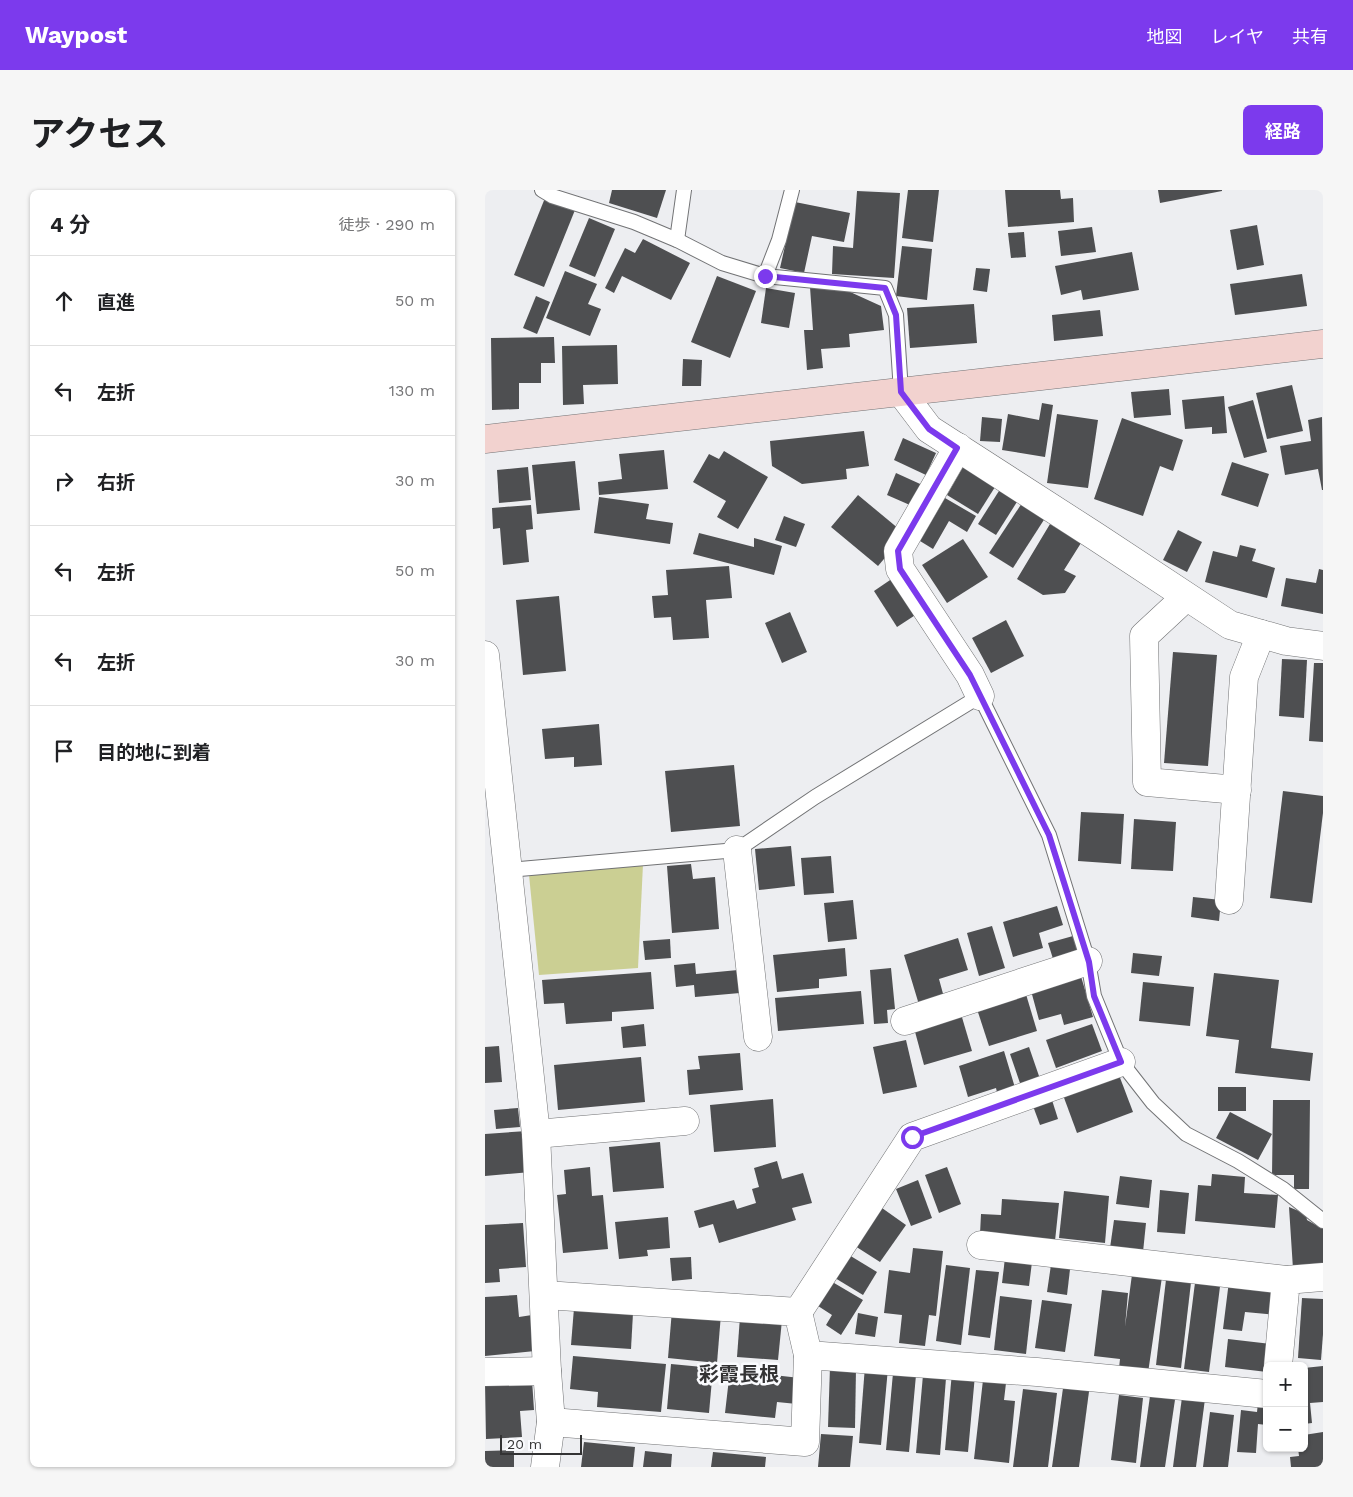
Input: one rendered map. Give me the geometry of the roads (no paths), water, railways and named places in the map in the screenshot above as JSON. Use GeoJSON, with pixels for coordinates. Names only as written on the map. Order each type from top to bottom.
{"type":"FeatureCollection","features":[{"type":"Feature","properties":{"kind":"street"},"geometry":{"type":"LineString","coordinates":[[485,439],[1323,344]]}},
{"type":"Feature","properties":{"kind":"street"},"geometry":{"type":"LineString","coordinates":[[901,392],[929,429],[1229,625],[1286,641],[1323,646]]}},
{"type":"Feature","properties":{"kind":"street"},"geometry":{"type":"LineString","coordinates":[[957,448],[898,551],[900,569],[970,675],[980,696]]}},
{"type":"Feature","properties":{"kind":"street"},"geometry":{"type":"LineString","coordinates":[[1186,597],[1144,636],[1147,782],[1237,790]]}},
{"type":"Feature","properties":{"kind":"street"},"geometry":{"type":"LineString","coordinates":[[1229,900],[1244,677],[1261,634]]}},
{"type":"Feature","properties":{"kind":"street"},"geometry":{"type":"LineString","coordinates":[[485,655],[536,1134],[551,1422],[545,1467]]}},
{"type":"Feature","properties":{"kind":"street"},"geometry":{"type":"LineString","coordinates":[[737,850],[758,1038]]}},
{"type":"Feature","properties":{"kind":"street"},"geometry":{"type":"LineString","coordinates":[[905,1021],[1089,962]]}},
{"type":"Feature","properties":{"kind":"street"},"geometry":{"type":"LineString","coordinates":[[551,1422],[805,1442],[808,1355],[797,1312],[912,1137],[1121,1062]]}},
{"type":"Feature","properties":{"kind":"street"},"geometry":{"type":"LineString","coordinates":[[536,1134],[685,1121]]}},
{"type":"Feature","properties":{"kind":"street"},"geometry":{"type":"LineString","coordinates":[[981,1245],[1286,1280],[1323,1276]]}},
{"type":"Feature","properties":{"kind":"street"},"geometry":{"type":"LineString","coordinates":[[1278,1362],[1286,1280]]}},
{"type":"Feature","properties":{"kind":"street"},"geometry":{"type":"LineString","coordinates":[[545,1295],[797,1312]]}},
{"type":"Feature","properties":{"kind":"street"},"geometry":{"type":"LineString","coordinates":[[808,1355],[1037,1372],[1263,1394]]}},
{"type":"Feature","properties":{"kind":"street"},"geometry":{"type":"LineString","coordinates":[[485,1372],[547,1371]]}},
{"type":"Feature","properties":{"kind":"lane"},"geometry":{"type":"LineString","coordinates":[[542,190],[552,196],[634,222],[677,240],[722,263],[765,276],[885,288],[896,315],[901,392]]}},
{"type":"Feature","properties":{"kind":"lane"},"geometry":{"type":"LineString","coordinates":[[677,240],[685,190]]}},
{"type":"Feature","properties":{"kind":"lane"},"geometry":{"type":"LineString","coordinates":[[765,276],[779,240],[791,190]]}},
{"type":"Feature","properties":{"kind":"lane"},"geometry":{"type":"LineString","coordinates":[[508,870],[737,850],[815,797],[980,696],[1049,835],[1089,962],[1094,996],[1121,1062],[1153,1103],[1186,1134],[1283,1189],[1323,1221]]}},
{"type":"Feature","properties":{"kind":"district","name":"彩霞長根"},"geometry":{"type":"Point","coordinates":[739,1374]}}]}
